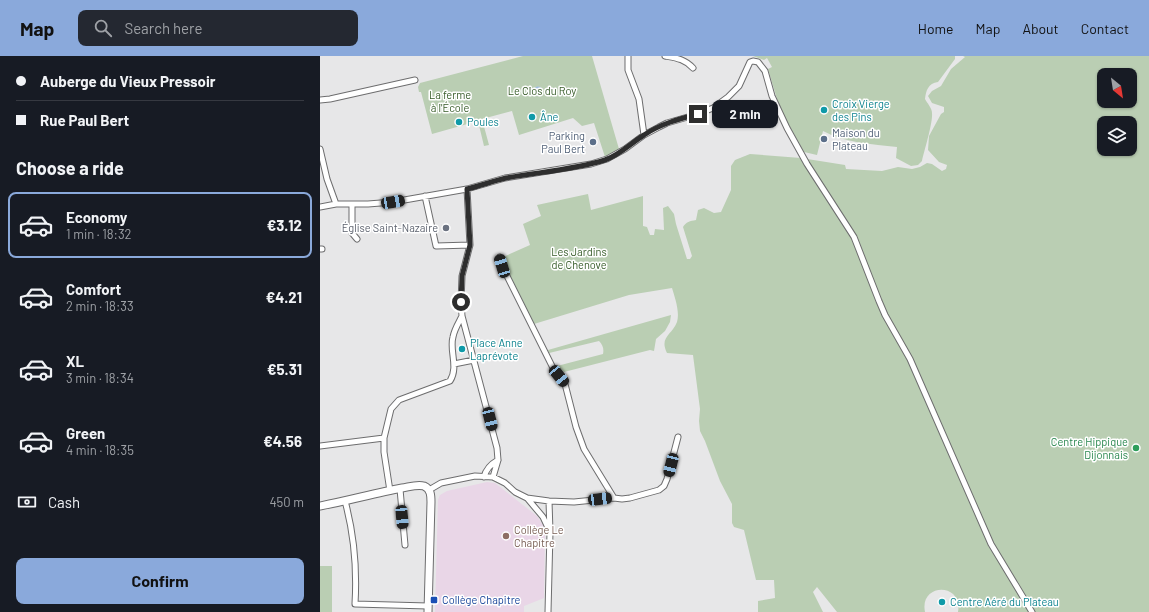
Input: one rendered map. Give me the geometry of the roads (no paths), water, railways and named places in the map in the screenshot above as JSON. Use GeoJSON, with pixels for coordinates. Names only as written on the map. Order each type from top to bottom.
{"type":"FeatureCollection","features":[{"type":"Feature","properties":{"kind":"street"},"geometry":{"type":"LineString","coordinates":[[628,56],[628,70],[638,99],[644,135]]}},
{"type":"Feature","properties":{"kind":"street"},"geometry":{"type":"LineString","coordinates":[[665,56],[682,59],[690,63],[693,68]]}},
{"type":"Feature","properties":{"kind":"street"},"geometry":{"type":"LineString","coordinates":[[320,206],[393,202],[467,189],[505,178],[591,164],[607,159],[625,149],[644,135],[667,123],[713,108],[728,97],[739,86],[749,64],[755,61],[760,64],[765,71],[776,106],[802,156],[854,237],[879,302],[910,359],[991,544],[1032,612]]}},
{"type":"Feature","properties":{"kind":"street"},"geometry":{"type":"LineString","coordinates":[[320,100],[416,80]]}},
{"type":"Feature","properties":{"kind":"street"},"geometry":{"type":"LineString","coordinates":[[320,149],[327,179],[336,204]]}},
{"type":"Feature","properties":{"kind":"street"},"geometry":{"type":"LineString","coordinates":[[467,189],[470,245],[462,276],[462,316],[497,448],[498,460],[494,477]]}},
{"type":"Feature","properties":{"kind":"street"},"geometry":{"type":"LineString","coordinates":[[425,196],[436,246],[470,245]]}},
{"type":"Feature","properties":{"kind":"street"},"geometry":{"type":"LineString","coordinates":[[352,204],[352,233],[357,239]]}},
{"type":"Feature","properties":{"kind":"street"},"geometry":{"type":"LineString","coordinates":[[500,257],[502,266],[553,368],[566,384],[576,427],[584,449],[614,498]]}},
{"type":"Feature","properties":{"kind":"street"},"geometry":{"type":"LineString","coordinates":[[390,491],[384,452],[384,438],[391,409],[399,400],[450,381],[453,378],[454,364],[452,338],[462,316]]}},
{"type":"Feature","properties":{"kind":"street"},"geometry":{"type":"LineString","coordinates":[[454,364],[474,360]]}},
{"type":"Feature","properties":{"kind":"street"},"geometry":{"type":"LineString","coordinates":[[429,490],[441,482],[475,476],[494,477],[505,483],[515,492],[527,498],[549,501],[574,502],[614,498],[622,499],[649,494],[664,486],[678,437]]}},
{"type":"Feature","properties":{"kind":"street"},"geometry":{"type":"LineString","coordinates":[[320,446],[384,438]]}},
{"type":"Feature","properties":{"kind":"street"},"geometry":{"type":"LineString","coordinates":[[484,477],[492,463],[498,460]]}},
{"type":"Feature","properties":{"kind":"street"},"geometry":{"type":"LineString","coordinates":[[320,506],[400,489],[421,486],[429,490],[431,502],[428,609],[355,604],[356,588],[354,547],[349,515],[345,501]]}},
{"type":"Feature","properties":{"kind":"street"},"geometry":{"type":"LineString","coordinates":[[400,489],[405,546]]}},
{"type":"Feature","properties":{"kind":"street"},"geometry":{"type":"LineString","coordinates":[[527,498],[543,517],[550,532]]}},
{"type":"Feature","properties":{"kind":"street"},"geometry":{"type":"LineString","coordinates":[[548,612],[550,532],[549,501]]}},
{"type":"Feature","properties":{"kind":"water"},"geometry":{"type":"Polygon","coordinates":[[[538,86],[543,91],[538,96],[533,91],[538,86]]]}},
{"type":"Feature","properties":{"kind":"place","name":"Croix Vierge des Pins"},"geometry":{"type":"Point","coordinates":[824,110]}},
{"type":"Feature","properties":{"kind":"place","name":"Âne"},"geometry":{"type":"Point","coordinates":[532,117]}},
{"type":"Feature","properties":{"kind":"place","name":"Poules"},"geometry":{"type":"Point","coordinates":[459,122]}},
{"type":"Feature","properties":{"kind":"place","name":"Maison du Plateau"},"geometry":{"type":"Point","coordinates":[824,139]}},
{"type":"Feature","properties":{"kind":"place","name":"Parking Paul Bert"},"geometry":{"type":"Point","coordinates":[593,142]}},
{"type":"Feature","properties":{"kind":"place","name":"Église Saint-Nazaire"},"geometry":{"type":"Point","coordinates":[446,228]}},
{"type":"Feature","properties":{"kind":"place","name":"Place Anne Laprévote"},"geometry":{"type":"Point","coordinates":[462,349]}},
{"type":"Feature","properties":{"kind":"place","name":"Centre Hippique Dijonnais"},"geometry":{"type":"Point","coordinates":[1136,448]}},
{"type":"Feature","properties":{"kind":"place","name":"Collège Le Chapitre"},"geometry":{"type":"Point","coordinates":[506,536]}},
{"type":"Feature","properties":{"kind":"place","name":"Collège Chapitre"},"geometry":{"type":"Point","coordinates":[434,600]}},
{"type":"Feature","properties":{"kind":"place","name":"Centre Aéré du Plateau"},"geometry":{"type":"Point","coordinates":[942,602]}},
{"type":"Feature","properties":{"kind":"park label","name":"Le Clos du Roy"},"geometry":{"type":"Point","coordinates":[542,91]}},
{"type":"Feature","properties":{"kind":"park label","name":"La ferme à l'École"},"geometry":{"type":"Point","coordinates":[450,101]}},
{"type":"Feature","properties":{"kind":"park label","name":"Les Jardins de Chenove"},"geometry":{"type":"Point","coordinates":[579,258]}}]}
